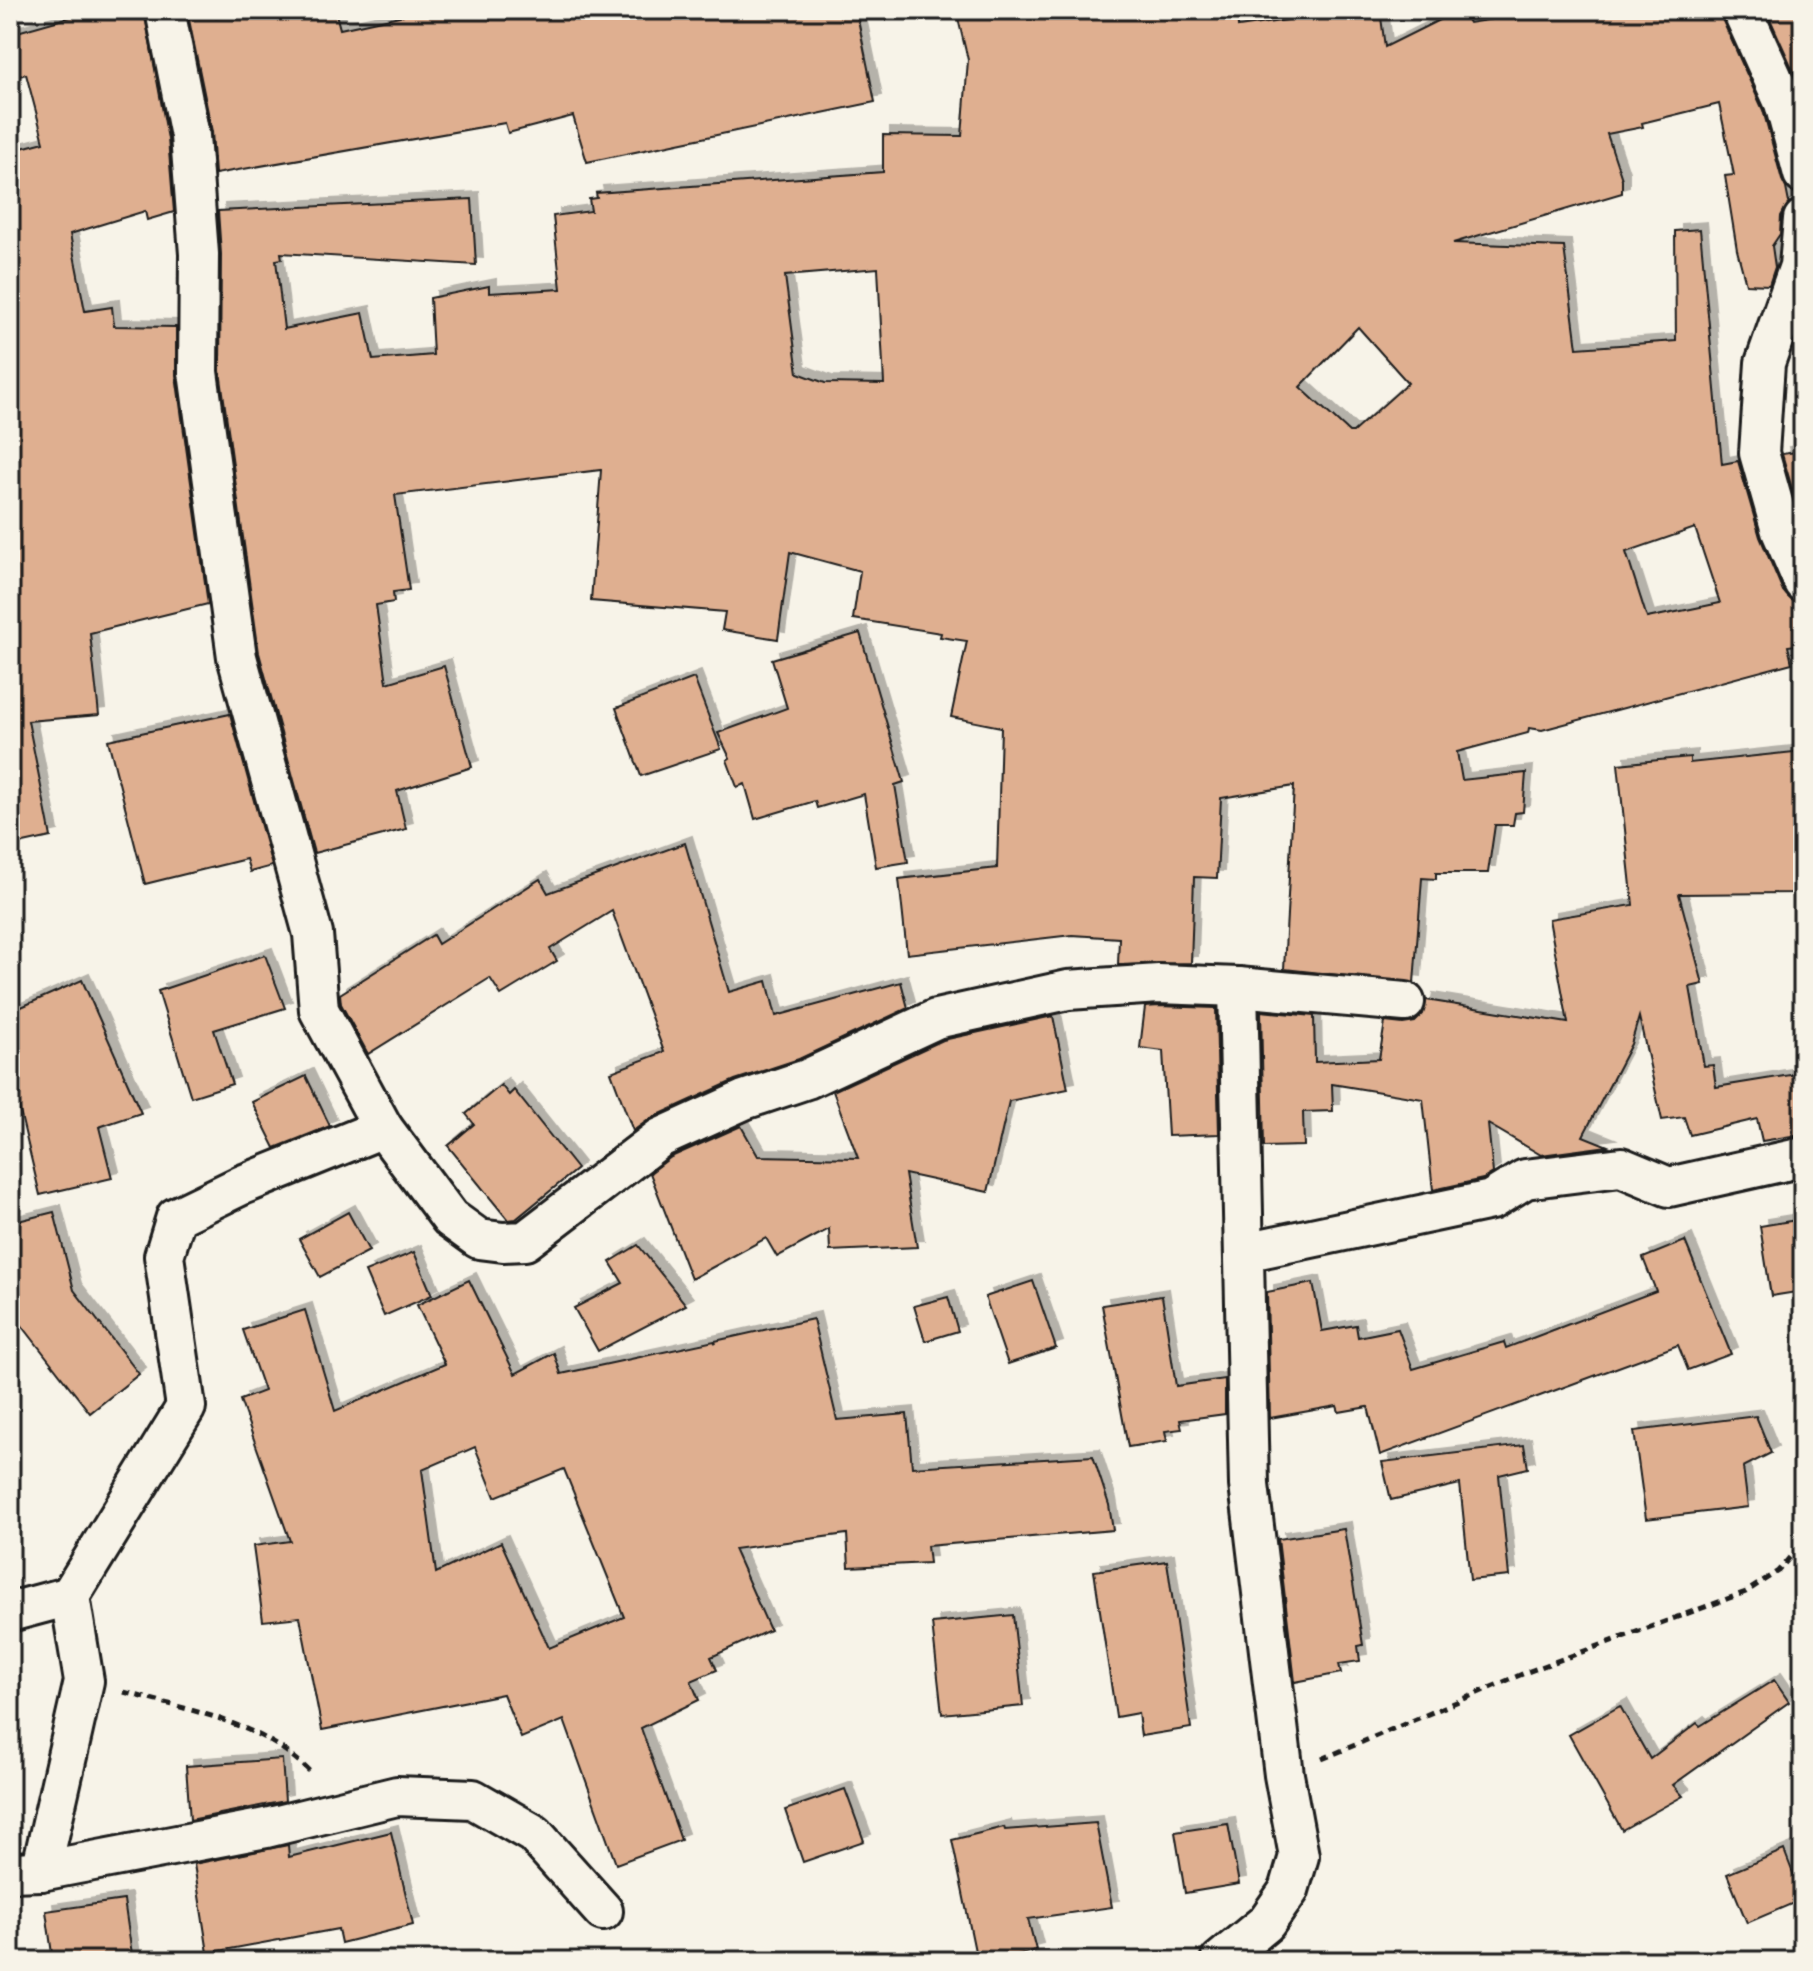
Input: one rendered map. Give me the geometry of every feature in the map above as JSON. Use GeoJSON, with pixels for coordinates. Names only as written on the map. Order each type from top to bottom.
{"type":"FeatureCollection","features":[{"type":"Feature","properties":{"kind":"street"},"geometry":{"type":"LineString","coordinates":[[165,10],[190,136],[199,254],[198,372],[237,657],[313,934],[319,1010],[383,1128],[450,1218],[479,1239],[525,1241],[660,1138],[744,1100],[807,1079],[936,1019],[1068,990],[1159,984],[1238,987],[1405,1002]]}},
{"type":"Feature","properties":{"kind":"street"},"geometry":{"type":"LineString","coordinates":[[1742,10],[1784,103],[1803,174]]}},
{"type":"Feature","properties":{"kind":"street"},"geometry":{"type":"LineString","coordinates":[[1803,219],[1799,266],[1765,363],[1759,453],[1781,531],[1803,582]]}},
{"type":"Feature","properties":{"kind":"street"},"geometry":{"type":"LineString","coordinates":[[1220,1961],[1266,1923],[1289,1890],[1299,1856],[1284,1775],[1249,1485],[1238,987]]}},
{"type":"Feature","properties":{"kind":"street"},"geometry":{"type":"LineString","coordinates":[[383,1128],[242,1185],[176,1217],[164,1256],[186,1407],[70,1596],[84,1681],[26,1871],[266,1828],[397,1796],[473,1799],[534,1834],[603,1911]]}},
{"type":"Feature","properties":{"kind":"street"},"geometry":{"type":"LineString","coordinates":[[1245,1252],[1491,1200],[1525,1179],[1621,1167],[1669,1187],[1803,1157]]}},
{"type":"Feature","properties":{"kind":"street"},"geometry":{"type":"LineString","coordinates":[[10,1612],[70,1596]]}},
{"type":"Feature","properties":{"kind":"path"},"geometry":{"type":"LineString","coordinates":[[1284,1775],[1527,1672],[1746,1592],[1778,1571],[1797,1549],[1803,1522]]}},
{"type":"Feature","properties":{"kind":"path"},"geometry":{"type":"LineString","coordinates":[[84,1681],[244,1726],[295,1755],[344,1809]]}},
{"type":"Feature","properties":{"kind":"building"},"geometry":{"type":"Polygon","coordinates":[[[95,10],[144,10],[168,139],[174,212],[147,220],[145,211],[70,234],[85,311],[112,307],[114,326],[176,327],[176,375],[208,604],[90,633],[99,715],[28,721],[51,837],[10,846],[10,151],[44,142],[26,74],[10,79],[10,34],[95,10]]]}},
{"type":"Feature","properties":{"kind":"building"},"geometry":{"type":"Polygon","coordinates":[[[187,10],[214,10],[216,18],[250,10],[335,10],[340,29],[427,10],[856,10],[875,102],[587,162],[573,116],[508,133],[505,123],[215,174],[212,132],[187,10]]]}},
{"type":"Feature","properties":{"kind":"building"},"geometry":{"type":"Polygon","coordinates":[[[956,10],[1237,10],[1238,27],[1358,10],[1380,10],[1385,47],[1459,10],[1469,23],[1548,10],[1720,10],[1763,110],[1789,203],[1781,216],[1780,234],[1772,246],[1775,267],[1769,285],[1746,284],[1725,176],[1734,175],[1719,104],[1642,123],[1643,127],[1607,134],[1622,179],[1622,193],[1453,243],[1564,247],[1577,348],[1676,341],[1675,231],[1700,229],[1722,464],[1738,461],[1760,537],[1783,591],[1791,600],[1803,604],[1803,644],[1788,646],[1792,663],[1542,730],[1529,728],[1528,733],[1457,752],[1462,780],[1526,773],[1523,812],[1515,813],[1513,825],[1495,825],[1488,873],[1436,873],[1436,879],[1422,878],[1414,983],[1284,969],[1294,786],[1221,798],[1217,878],[1194,877],[1191,963],[1118,965],[1119,938],[1072,935],[907,954],[899,879],[997,868],[1001,727],[951,717],[967,641],[940,637],[941,633],[853,619],[860,571],[790,552],[778,639],[722,630],[725,612],[591,601],[601,470],[395,495],[409,590],[393,592],[394,602],[376,605],[387,683],[444,666],[472,767],[397,791],[406,829],[314,853],[259,653],[220,371],[221,254],[218,211],[472,199],[476,265],[281,253],[282,259],[276,260],[284,329],[363,313],[373,360],[433,355],[430,298],[489,286],[489,293],[561,289],[553,216],[591,211],[589,199],[597,198],[596,193],[883,172],[883,135],[962,136],[968,60],[956,10]],[[878,268],[785,276],[798,373],[825,383],[884,384],[878,268]],[[1358,327],[1300,387],[1349,432],[1353,432],[1408,383],[1358,327]],[[1695,528],[1626,552],[1647,618],[1720,603],[1695,528]]]}},
{"type":"Feature","properties":{"kind":"building"},"geometry":{"type":"Polygon","coordinates":[[[1766,10],[1803,10],[1803,90],[1802,90],[1766,10]]]}},
{"type":"Feature","properties":{"kind":"building"},"geometry":{"type":"Polygon","coordinates":[[[1803,451],[1803,526],[1782,454],[1803,451]]]}},
{"type":"Feature","properties":{"kind":"building"},"geometry":{"type":"Polygon","coordinates":[[[860,633],[904,782],[895,785],[908,862],[876,867],[864,794],[817,808],[815,801],[755,819],[745,784],[737,787],[727,760],[730,758],[718,733],[787,708],[772,659],[860,633]]]}},
{"type":"Feature","properties":{"kind":"building"},"geometry":{"type":"Polygon","coordinates":[[[694,678],[721,749],[641,776],[616,708],[694,678]]]}},
{"type":"Feature","properties":{"kind":"building"},"geometry":{"type":"Polygon","coordinates":[[[230,714],[272,866],[250,872],[246,859],[145,884],[108,740],[230,714]]]}},
{"type":"Feature","properties":{"kind":"building"},"geometry":{"type":"Polygon","coordinates":[[[1803,751],[1803,893],[1679,894],[1703,984],[1690,987],[1704,1066],[1713,1065],[1716,1087],[1803,1073],[1803,1134],[1762,1141],[1757,1119],[1690,1135],[1684,1117],[1662,1120],[1639,1017],[1631,1044],[1583,1136],[1608,1146],[1541,1155],[1488,1124],[1493,1173],[1483,1179],[1433,1190],[1423,1099],[1332,1084],[1333,1111],[1303,1112],[1304,1146],[1264,1147],[1261,1011],[1314,1016],[1315,1062],[1379,1059],[1385,1022],[1415,1022],[1423,1014],[1426,1000],[1568,1023],[1549,919],[1633,905],[1618,764],[1690,757],[1690,763],[1803,751]]]}},
{"type":"Feature","properties":{"kind":"building"},"geometry":{"type":"Polygon","coordinates":[[[685,843],[729,992],[767,981],[776,1016],[901,982],[908,1008],[799,1059],[735,1080],[651,1118],[633,1131],[611,1072],[664,1052],[612,911],[550,949],[557,961],[501,995],[490,978],[368,1054],[341,1004],[340,994],[433,935],[438,944],[540,879],[548,893],[685,843]]]}},
{"type":"Feature","properties":{"kind":"building"},"geometry":{"type":"Polygon","coordinates":[[[265,955],[285,1008],[214,1030],[232,1084],[191,1097],[158,991],[265,955]]]}},
{"type":"Feature","properties":{"kind":"building"},"geometry":{"type":"Polygon","coordinates":[[[82,980],[141,1113],[99,1127],[112,1178],[40,1195],[10,1070],[10,1012],[82,980]]]}},
{"type":"Feature","properties":{"kind":"building"},"geometry":{"type":"Polygon","coordinates":[[[1145,1007],[1216,1008],[1219,1134],[1168,1136],[1163,1051],[1140,1048],[1145,1007]]]}},
{"type":"Feature","properties":{"kind":"building"},"geometry":{"type":"Polygon","coordinates":[[[1053,1016],[1068,1089],[1009,1101],[988,1192],[905,1174],[917,1247],[830,1251],[829,1229],[777,1257],[766,1238],[691,1279],[650,1173],[671,1157],[741,1126],[758,1156],[858,1158],[833,1091],[943,1040],[1053,1016]]]}},
{"type":"Feature","properties":{"kind":"building"},"geometry":{"type":"Polygon","coordinates":[[[306,1076],[330,1126],[275,1148],[252,1102],[306,1076]]]}},
{"type":"Feature","properties":{"kind":"building"},"geometry":{"type":"Polygon","coordinates":[[[501,1085],[509,1095],[514,1090],[577,1169],[516,1219],[508,1220],[448,1146],[474,1124],[466,1114],[501,1085]]]}},
{"type":"Feature","properties":{"kind":"building"},"geometry":{"type":"Polygon","coordinates":[[[54,1212],[74,1290],[139,1374],[90,1413],[10,1310],[10,1223],[54,1212]]]}},
{"type":"Feature","properties":{"kind":"building"},"geometry":{"type":"Polygon","coordinates":[[[348,1212],[369,1251],[320,1277],[299,1239],[348,1212]]]}},
{"type":"Feature","properties":{"kind":"building"},"geometry":{"type":"Polygon","coordinates":[[[1803,1219],[1803,1291],[1771,1296],[1760,1226],[1803,1219]]]}},
{"type":"Feature","properties":{"kind":"building"},"geometry":{"type":"Polygon","coordinates":[[[1685,1241],[1731,1354],[1688,1370],[1678,1345],[1380,1455],[1368,1407],[1339,1412],[1337,1406],[1270,1418],[1267,1292],[1313,1283],[1322,1331],[1356,1325],[1358,1337],[1398,1329],[1413,1369],[1504,1342],[1506,1348],[1656,1291],[1643,1258],[1685,1241]]]}},
{"type":"Feature","properties":{"kind":"building"},"geometry":{"type":"Polygon","coordinates":[[[638,1245],[686,1305],[598,1351],[574,1308],[623,1283],[610,1262],[638,1245]]]}},
{"type":"Feature","properties":{"kind":"building"},"geometry":{"type":"Polygon","coordinates":[[[414,1252],[432,1295],[384,1316],[365,1272],[414,1252]]]}},
{"type":"Feature","properties":{"kind":"building"},"geometry":{"type":"Polygon","coordinates":[[[469,1280],[515,1374],[554,1353],[561,1374],[714,1341],[716,1344],[715,1341],[813,1319],[837,1420],[907,1414],[912,1467],[1093,1456],[1109,1505],[1113,1530],[927,1546],[929,1563],[849,1567],[847,1534],[734,1549],[770,1630],[711,1657],[717,1670],[691,1681],[699,1700],[641,1728],[681,1840],[616,1864],[564,1720],[521,1738],[503,1694],[322,1730],[300,1617],[263,1621],[253,1546],[290,1541],[240,1400],[264,1391],[243,1330],[305,1310],[335,1411],[445,1364],[417,1305],[469,1280]],[[475,1447],[422,1470],[436,1573],[501,1542],[549,1648],[624,1617],[564,1469],[495,1497],[475,1447]]]}},
{"type":"Feature","properties":{"kind":"building"},"geometry":{"type":"Polygon","coordinates":[[[1033,1281],[1056,1348],[1008,1364],[985,1297],[1033,1281]]]}},
{"type":"Feature","properties":{"kind":"building"},"geometry":{"type":"Polygon","coordinates":[[[1162,1296],[1176,1386],[1225,1379],[1225,1414],[1180,1420],[1182,1429],[1165,1431],[1167,1441],[1128,1447],[1102,1305],[1162,1296]]]}},
{"type":"Feature","properties":{"kind":"building"},"geometry":{"type":"Polygon","coordinates":[[[948,1297],[958,1331],[925,1341],[914,1306],[948,1297]]]}},
{"type":"Feature","properties":{"kind":"building"},"geometry":{"type":"Polygon","coordinates":[[[1756,1416],[1771,1453],[1743,1467],[1748,1507],[1646,1519],[1634,1431],[1756,1416]]]}},
{"type":"Feature","properties":{"kind":"building"},"geometry":{"type":"Polygon","coordinates":[[[1524,1445],[1528,1468],[1499,1475],[1509,1576],[1470,1580],[1460,1484],[1391,1500],[1382,1462],[1524,1445]]]}},
{"type":"Feature","properties":{"kind":"building"},"geometry":{"type":"Polygon","coordinates":[[[1344,1529],[1363,1645],[1358,1646],[1360,1661],[1339,1664],[1341,1673],[1295,1682],[1278,1539],[1344,1529]]]}},
{"type":"Feature","properties":{"kind":"building"},"geometry":{"type":"Polygon","coordinates":[[[1167,1561],[1191,1728],[1141,1736],[1138,1713],[1116,1717],[1094,1571],[1167,1561]]]}},
{"type":"Feature","properties":{"kind":"building"},"geometry":{"type":"Polygon","coordinates":[[[1013,1615],[1023,1706],[942,1714],[932,1623],[1013,1615]]]}},
{"type":"Feature","properties":{"kind":"building"},"geometry":{"type":"Polygon","coordinates":[[[1774,1680],[1789,1702],[1673,1785],[1683,1796],[1622,1830],[1569,1735],[1620,1706],[1650,1759],[1697,1723],[1700,1726],[1774,1680]]]}},
{"type":"Feature","properties":{"kind":"building"},"geometry":{"type":"Polygon","coordinates":[[[282,1759],[285,1801],[190,1820],[186,1766],[282,1759]]]}},
{"type":"Feature","properties":{"kind":"building"},"geometry":{"type":"Polygon","coordinates":[[[845,1789],[864,1841],[803,1862],[785,1810],[845,1789]]]}},
{"type":"Feature","properties":{"kind":"building"},"geometry":{"type":"Polygon","coordinates":[[[1096,1823],[1112,1907],[1028,1919],[1036,1950],[994,1961],[977,1961],[952,1840],[1004,1827],[1005,1830],[1096,1823]]]}},
{"type":"Feature","properties":{"kind":"building"},"geometry":{"type":"Polygon","coordinates":[[[1228,1824],[1239,1884],[1185,1893],[1175,1832],[1228,1824]]]}},
{"type":"Feature","properties":{"kind":"building"},"geometry":{"type":"Polygon","coordinates":[[[391,1832],[413,1925],[341,1943],[338,1929],[208,1953],[194,1864],[288,1845],[289,1857],[391,1832]]]}},
{"type":"Feature","properties":{"kind":"building"},"geometry":{"type":"Polygon","coordinates":[[[1784,1850],[1803,1899],[1747,1923],[1727,1874],[1784,1850]]]}},
{"type":"Feature","properties":{"kind":"building"},"geometry":{"type":"Polygon","coordinates":[[[124,1900],[133,1961],[53,1961],[46,1911],[124,1900]]]}}]}
